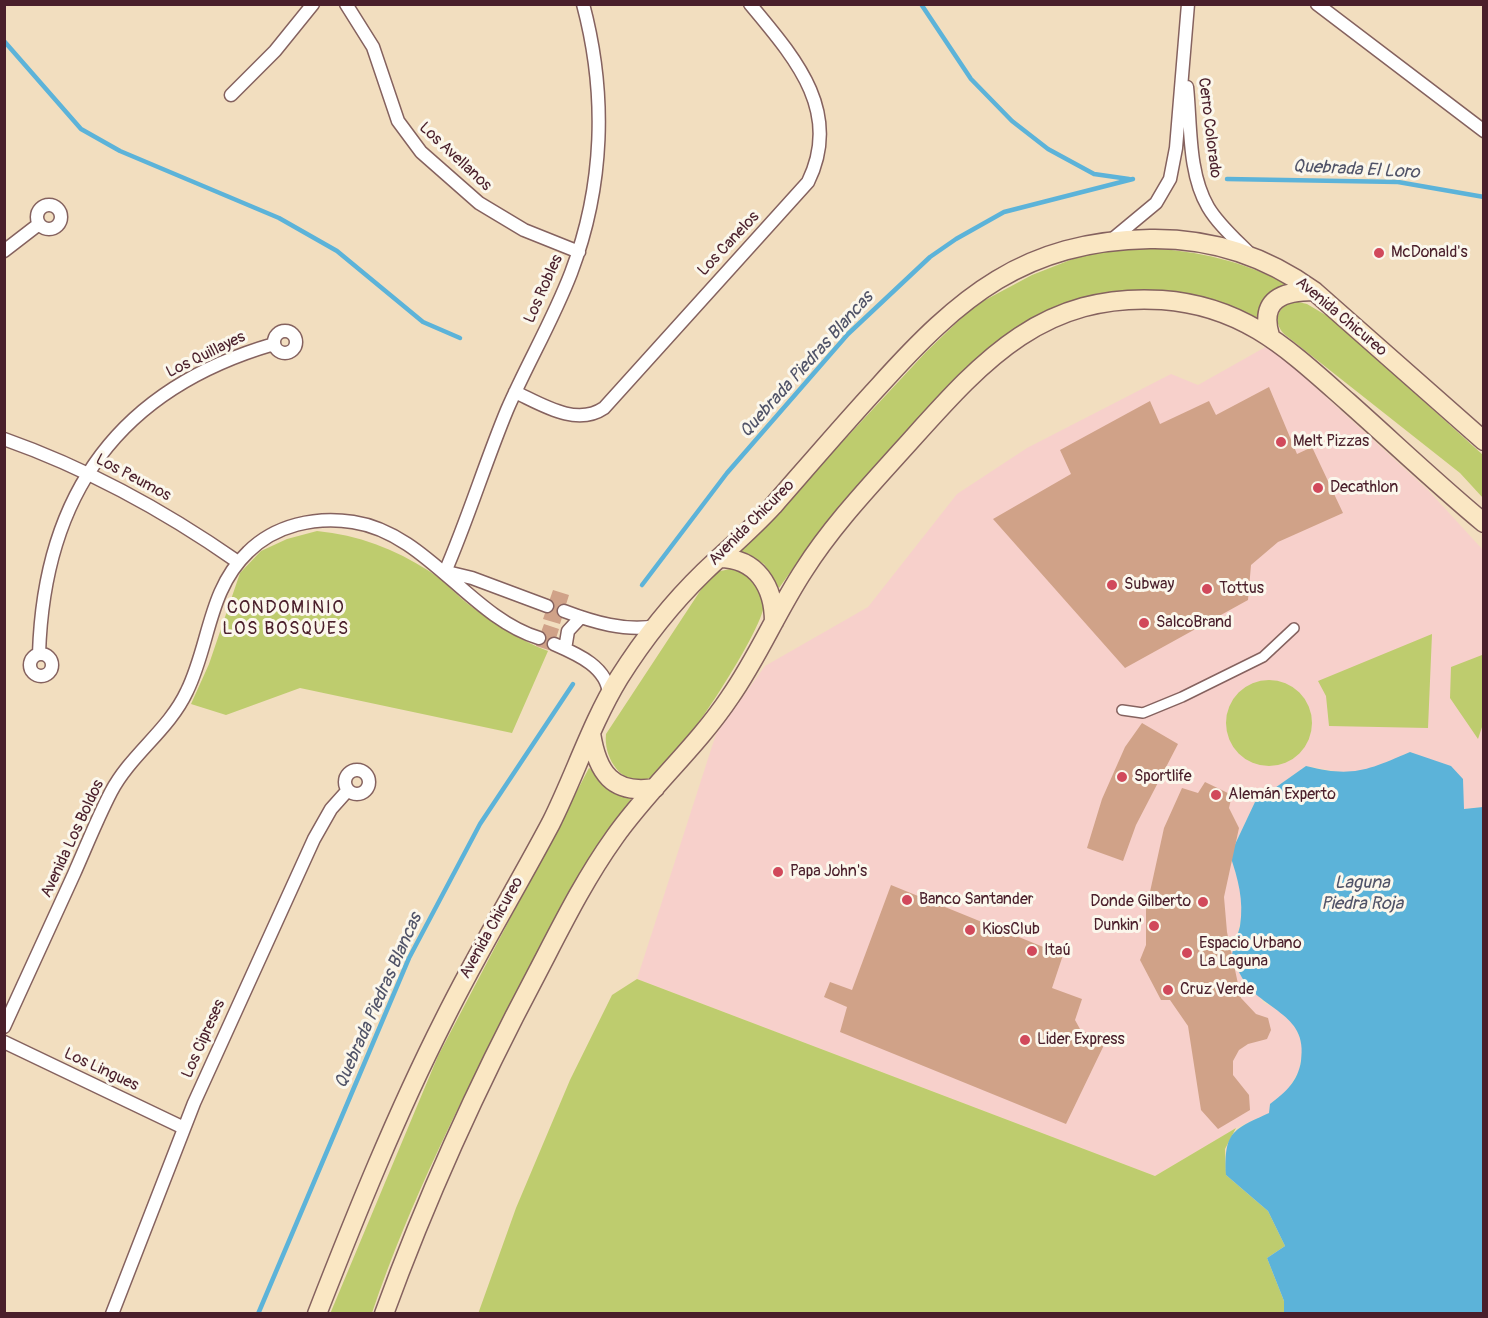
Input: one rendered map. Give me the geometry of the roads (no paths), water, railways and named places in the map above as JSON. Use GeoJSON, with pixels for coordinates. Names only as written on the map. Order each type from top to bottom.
{"type":"FeatureCollection","features":[{"type":"Feature","properties":{"kind":"main road","name":"Avenida Chicureo"},"geometry":{"type":"LineString","coordinates":[[317,1314],[380,1159],[437,1033],[492,926],[553,818],[609,695],[656,626],[719,558],[769,510],[926,334],[965,300],[997,279],[1031,262],[1049,255],[1109,242],[1158,239],[1196,241],[1251,255],[1287,272],[1314,291],[1484,441]]}},
{"type":"Feature","properties":{"kind":"main road"},"geometry":{"type":"LineString","coordinates":[[1270,336],[1267,317],[1275,300],[1288,292],[1314,291]]}},
{"type":"Feature","properties":{"kind":"main road"},"geometry":{"type":"LineString","coordinates":[[384,1314],[439,1174],[501,1041],[591,873],[620,829],[721,711],[817,551],[860,497],[963,384],[1021,334],[1076,309],[1098,304],[1143,300],[1165,301],[1210,309],[1248,324],[1270,336],[1484,523]]}},
{"type":"Feature","properties":{"kind":"main road"},"geometry":{"type":"LineString","coordinates":[[719,558],[742,561],[762,576],[772,598],[774,622]]}},
{"type":"Feature","properties":{"kind":"main road"},"geometry":{"type":"LineString","coordinates":[[591,733],[598,760],[609,778],[629,789],[655,788]]}},
{"type":"Feature","properties":{"kind":"street"},"geometry":{"type":"LineString","coordinates":[[231,95],[275,51],[313,4]]}},
{"type":"Feature","properties":{"kind":"street","name":"Los Avellanos"},"geometry":{"type":"LineString","coordinates":[[346,4],[373,47],[395,116],[421,152],[479,203],[524,230],[579,252]]}},
{"type":"Feature","properties":{"kind":"street","name":"Los Robles"},"geometry":{"type":"LineString","coordinates":[[446,572],[515,392],[579,252],[591,207],[600,139],[599,87],[584,4]]}},
{"type":"Feature","properties":{"kind":"street","name":"Los Canelos"},"geometry":{"type":"LineString","coordinates":[[515,392],[550,408],[575,415],[591,415],[604,408],[808,182],[820,147],[819,110],[801,73],[750,4]]}},
{"type":"Feature","properties":{"kind":"street","name":"Cerro Colorado"},"geometry":{"type":"LineString","coordinates":[[1109,242],[1156,203],[1170,178],[1176,154],[1188,4]]}},
{"type":"Feature","properties":{"kind":"street"},"geometry":{"type":"LineString","coordinates":[[1317,4],[1484,131]]}},
{"type":"Feature","properties":{"kind":"street","name":"Cerro Colorado"},"geometry":{"type":"LineString","coordinates":[[1184,58],[1199,187],[1214,215],[1251,255]]}},
{"type":"Feature","properties":{"kind":"street"},"geometry":{"type":"LineString","coordinates":[[4,251],[39,224]]}},
{"type":"Feature","properties":{"kind":"street","name":"Los Quillayes"},"geometry":{"type":"LineString","coordinates":[[39,654],[41,606],[50,561],[61,525],[87,472],[127,425],[162,396],[205,370],[274,344]]}},
{"type":"Feature","properties":{"kind":"street","name":"Los Peumos"},"geometry":{"type":"LineString","coordinates":[[4,439],[87,472],[164,513],[237,562]]}},
{"type":"Feature","properties":{"kind":"street","name":"Avenida Los Boldos"},"geometry":{"type":"LineString","coordinates":[[4,1027],[112,791],[129,766],[167,723],[188,690],[202,653],[217,596],[237,562],[262,540],[288,527],[315,521],[340,520],[377,528],[446,572],[464,591],[513,626],[539,638]]}},
{"type":"Feature","properties":{"kind":"street","name":"Avenida Los Boldos"},"geometry":{"type":"LineString","coordinates":[[446,572],[472,578],[547,606]]}},
{"type":"Feature","properties":{"kind":"street"},"geometry":{"type":"LineString","coordinates":[[564,611],[581,617],[640,629],[656,626]]}},
{"type":"Feature","properties":{"kind":"street"},"geometry":{"type":"LineString","coordinates":[[581,617],[568,631],[559,646],[599,670],[609,686],[609,695]]}},
{"type":"Feature","properties":{"kind":"street"},"geometry":{"type":"LineString","coordinates":[[1122,710],[1143,713],[1182,697],[1263,657],[1293,628]]}},
{"type":"Feature","properties":{"kind":"street","name":"Los Cipreses"},"geometry":{"type":"LineString","coordinates":[[111,1314],[184,1128],[314,839],[331,809],[348,790]]}},
{"type":"Feature","properties":{"kind":"street","name":"Los Lingues"},"geometry":{"type":"LineString","coordinates":[[4,1042],[184,1128]]}},
{"type":"Feature","properties":{"kind":"water","name":"Laguna Piedra Roja"},"geometry":{"type":"Polygon","coordinates":[[[1410,752],[1451,766],[1463,779],[1464,809],[1483,807],[1483,1313],[1284,1313],[1284,1301],[1267,1258],[1285,1246],[1268,1211],[1226,1175],[1226,1161],[1229,1141],[1233,1134],[1246,1124],[1269,1113],[1270,1104],[1294,1080],[1301,1061],[1301,1044],[1290,1021],[1248,986],[1233,961],[1232,954],[1240,926],[1241,898],[1230,855],[1255,802],[1306,766],[1348,772],[1371,768],[1410,752]]]}},
{"type":"Feature","properties":{"kind":"waterway","name":"Quebrada El Loro"},"geometry":{"type":"LineString","coordinates":[[921,4],[971,79],[1012,121],[1048,149],[1094,174],[1129,179]]}},
{"type":"Feature","properties":{"kind":"waterway"},"geometry":{"type":"LineString","coordinates":[[4,41],[81,129],[120,151],[279,218],[337,251],[423,322],[460,338]]}},
{"type":"Feature","properties":{"kind":"waterway","name":"Quebrada Piedras Blancas"},"geometry":{"type":"LineString","coordinates":[[642,585],[727,473],[848,334],[930,257],[956,239],[1004,212],[1133,179]]}},
{"type":"Feature","properties":{"kind":"waterway","name":"Quebrada El Loro"},"geometry":{"type":"LineString","coordinates":[[1227,179],[1398,182],[1484,197]]}},
{"type":"Feature","properties":{"kind":"waterway","name":"Quebrada Piedras Blancas"},"geometry":{"type":"LineString","coordinates":[[258,1314],[409,958],[480,824],[573,684]]}},
{"type":"Feature","properties":{"kind":"place","name":"McDonald's"},"geometry":{"type":"Point","coordinates":[1379,253]}},
{"type":"Feature","properties":{"kind":"place","name":"Melt Pizzas"},"geometry":{"type":"Point","coordinates":[1281,442]}},
{"type":"Feature","properties":{"kind":"place","name":"Decathlon"},"geometry":{"type":"Point","coordinates":[1318,488]}},
{"type":"Feature","properties":{"kind":"place","name":"Subway"},"geometry":{"type":"Point","coordinates":[1112,585]}},
{"type":"Feature","properties":{"kind":"place","name":"Tottus"},"geometry":{"type":"Point","coordinates":[1207,589]}},
{"type":"Feature","properties":{"kind":"place","name":"SalcoBrand"},"geometry":{"type":"Point","coordinates":[1144,623]}},
{"type":"Feature","properties":{"kind":"place","name":"Sportlife"},"geometry":{"type":"Point","coordinates":[1122,777]}},
{"type":"Feature","properties":{"kind":"place","name":"Alemán Experto"},"geometry":{"type":"Point","coordinates":[1216,795]}},
{"type":"Feature","properties":{"kind":"place","name":"Papa John's"},"geometry":{"type":"Point","coordinates":[778,872]}},
{"type":"Feature","properties":{"kind":"place","name":"Banco Santander"},"geometry":{"type":"Point","coordinates":[907,900]}},
{"type":"Feature","properties":{"kind":"place","name":"Donde Gilberto"},"geometry":{"type":"Point","coordinates":[1203,902]}},
{"type":"Feature","properties":{"kind":"place","name":"Dunkin'"},"geometry":{"type":"Point","coordinates":[1154,926]}},
{"type":"Feature","properties":{"kind":"place","name":"KiosClub"},"geometry":{"type":"Point","coordinates":[970,930]}},
{"type":"Feature","properties":{"kind":"place","name":"Itaú"},"geometry":{"type":"Point","coordinates":[1032,951]}},
{"type":"Feature","properties":{"kind":"place","name":"Espacio Urbano La Laguna"},"geometry":{"type":"Point","coordinates":[1187,953]}},
{"type":"Feature","properties":{"kind":"place","name":"Cruz Verde"},"geometry":{"type":"Point","coordinates":[1168,990]}},
{"type":"Feature","properties":{"kind":"place","name":"Lider Express"},"geometry":{"type":"Point","coordinates":[1025,1040]}},
{"type":"Feature","properties":{"kind":"district","name":"CONDOMINIO LOS BOSQUES"},"geometry":{"type":"Point","coordinates":[286,618]}}]}
